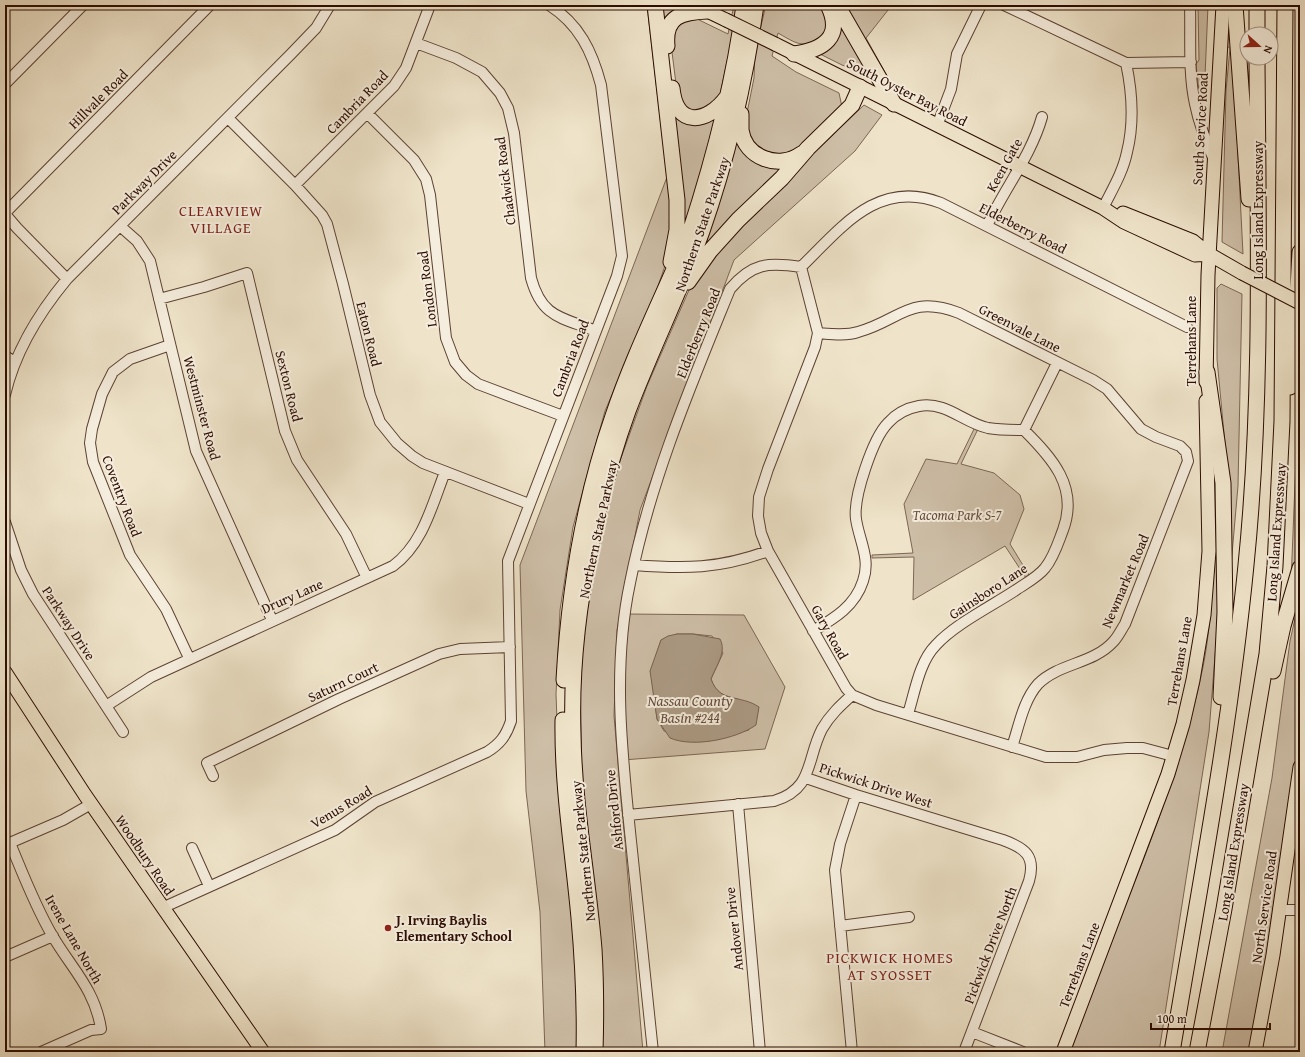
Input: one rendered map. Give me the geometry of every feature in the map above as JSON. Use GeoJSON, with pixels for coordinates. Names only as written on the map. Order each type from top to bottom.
{"type":"FeatureCollection","features":[{"type":"Feature","properties":{"kind":"highway"},"geometry":{"type":"LineString","coordinates":[[655,5],[675,176],[678,217],[665,308]]}},
{"type":"Feature","properties":{"kind":"highway","name":"Northern State Parkway"},"geometry":{"type":"LineString","coordinates":[[595,1052],[594,952],[578,811],[573,732],[579,623],[591,548],[605,484],[628,411],[665,308],[715,151],[728,96],[744,5]]}},
{"type":"Feature","properties":{"kind":"highway","name":"Northern State Parkway"},"geometry":{"type":"LineString","coordinates":[[584,1052],[582,964],[579,917],[565,803],[562,752],[563,692],[570,599],[587,507],[612,416],[665,308],[714,198],[734,128],[746,69],[756,5]]}},
{"type":"Feature","properties":{"kind":"highway"},"geometry":{"type":"LineString","coordinates":[[794,54],[821,47],[828,40],[834,25],[832,14],[828,5]]}},
{"type":"Feature","properties":{"kind":"highway"},"geometry":{"type":"LineString","coordinates":[[837,5],[894,104]]}},
{"type":"Feature","properties":{"kind":"highway"},"geometry":{"type":"LineString","coordinates":[[1235,5],[1250,215],[1258,245]]}},
{"type":"Feature","properties":{"kind":"highway"},"geometry":{"type":"LineString","coordinates":[[1257,5],[1257,26]]}},
{"type":"Feature","properties":{"kind":"highway","name":"Long Island Expressway"},"geometry":{"type":"LineString","coordinates":[[1198,1052],[1238,826],[1266,654],[1275,566],[1282,421],[1285,5]]}},
{"type":"Feature","properties":{"kind":"highway"},"geometry":{"type":"LineString","coordinates":[[702,8],[676,17],[668,26],[666,36],[675,104],[679,110],[690,116],[700,117],[714,112],[728,96]]}},
{"type":"Feature","properties":{"kind":"highway","name":"Long Island Expressway"},"geometry":{"type":"LineString","coordinates":[[1172,1052],[1213,821],[1236,652],[1246,563],[1255,404],[1258,245],[1257,66]]}},
{"type":"Feature","properties":{"kind":"highway"},"geometry":{"type":"LineString","coordinates":[[746,69],[741,130],[750,150],[765,160],[775,162],[794,158],[808,148]]}},
{"type":"Feature","properties":{"kind":"highway"},"geometry":{"type":"LineString","coordinates":[[665,308],[686,285],[710,251],[738,220],[782,178],[808,148],[852,105],[860,87]]}},
{"type":"Feature","properties":{"kind":"highway"},"geometry":{"type":"LineString","coordinates":[[1282,421],[1292,377],[1300,252]]}},
{"type":"Feature","properties":{"kind":"highway"},"geometry":{"type":"LineString","coordinates":[[1207,372],[1223,483],[1225,529],[1223,664],[1213,821]]}},
{"type":"Feature","properties":{"kind":"highway"},"geometry":{"type":"LineString","coordinates":[[1238,826],[1283,626],[1300,568]]}},
{"type":"Feature","properties":{"kind":"main road","name":"South Service Road"},"geometry":{"type":"LineString","coordinates":[[1209,254],[1223,5]]}},
{"type":"Feature","properties":{"kind":"main road","name":"South Oyster Bay Road"},"geometry":{"type":"LineString","coordinates":[[702,8],[1103,208],[1128,215],[1193,241],[1209,254],[1300,303]]}},
{"type":"Feature","properties":{"kind":"main road","name":"Terrehans Lane"},"geometry":{"type":"LineString","coordinates":[[1063,1052],[1173,756],[1194,680],[1204,615],[1209,551],[1207,372],[1209,254]]}},
{"type":"Feature","properties":{"kind":"main road","name":"Woodbury Road"},"geometry":{"type":"LineString","coordinates":[[5,672],[91,804],[263,1052]]}},
{"type":"Feature","properties":{"kind":"main road","name":"North Service Road"},"geometry":{"type":"LineString","coordinates":[[1256,1052],[1298,798],[1300,767]]}},
{"type":"Feature","properties":{"kind":"street"},"geometry":{"type":"LineString","coordinates":[[5,84],[83,5]]}},
{"type":"Feature","properties":{"kind":"street","name":"Hillvale Road"},"geometry":{"type":"LineString","coordinates":[[5,214],[210,5]]}},
{"type":"Feature","properties":{"kind":"street","name":"Parkway Drive"},"geometry":{"type":"LineString","coordinates":[[5,395],[15,362],[39,317],[67,279],[316,28],[330,5]]}},
{"type":"Feature","properties":{"kind":"street","name":"Cambria Road"},"geometry":{"type":"LineString","coordinates":[[295,185],[402,76],[430,5]]}},
{"type":"Feature","properties":{"kind":"street","name":"Cambria Road"},"geometry":{"type":"LineString","coordinates":[[507,734],[511,721],[508,561],[617,276],[622,256],[601,85],[592,55],[585,41],[573,25],[549,5]]}},
{"type":"Feature","properties":{"kind":"street"},"geometry":{"type":"LineString","coordinates":[[937,126],[951,90],[957,54],[981,5]]}},
{"type":"Feature","properties":{"kind":"street"},"geometry":{"type":"LineString","coordinates":[[1004,5],[1126,63],[1191,62]]}},
{"type":"Feature","properties":{"kind":"street"},"geometry":{"type":"LineString","coordinates":[[1190,5],[1191,62],[1195,104],[1202,133],[1214,162]]}},
{"type":"Feature","properties":{"kind":"street","name":"Chadwick Road"},"geometry":{"type":"LineString","coordinates":[[416,43],[472,65],[488,78],[500,93],[508,108],[514,132],[531,278],[535,294],[542,305],[552,314],[596,331]]}},
{"type":"Feature","properties":{"kind":"street"},"geometry":{"type":"LineString","coordinates":[[1103,208],[1124,164],[1130,140],[1130,81],[1126,63]]}},
{"type":"Feature","properties":{"kind":"street","name":"London Road"},"geometry":{"type":"LineString","coordinates":[[366,113],[414,160],[426,179],[430,195],[446,338],[455,362],[466,375],[478,384],[563,416]]}},
{"type":"Feature","properties":{"kind":"street","name":"Keen Gate"},"geometry":{"type":"LineString","coordinates":[[987,226],[1031,147],[1042,116]]}},
{"type":"Feature","properties":{"kind":"street","name":"Eaton Road"},"geometry":{"type":"LineString","coordinates":[[228,118],[317,208],[327,224],[370,395],[380,422],[397,443],[412,456],[444,472],[529,504]]}},
{"type":"Feature","properties":{"kind":"street","name":"Elderberry Road"},"geometry":{"type":"LineString","coordinates":[[634,565],[654,487],[730,289],[740,278],[756,268],[780,264],[801,268],[859,212],[876,202],[892,197],[912,195],[931,199],[1187,327]]}},
{"type":"Feature","properties":{"kind":"street"},"geometry":{"type":"LineString","coordinates":[[5,214],[16,228],[67,279]]}},
{"type":"Feature","properties":{"kind":"street","name":"Westminster Road"},"geometry":{"type":"LineString","coordinates":[[120,226],[140,245],[150,261],[196,451],[272,620]]}},
{"type":"Feature","properties":{"kind":"street","name":"Gary Road"},"geometry":{"type":"LineString","coordinates":[[801,268],[818,333],[815,347],[759,497],[758,516],[761,533],[768,551],[829,661],[852,695]]}},
{"type":"Feature","properties":{"kind":"street","name":"Sexton Road"},"geometry":{"type":"LineString","coordinates":[[159,299],[204,287],[247,273],[285,431],[297,460],[346,534],[367,578]]}},
{"type":"Feature","properties":{"kind":"street","name":"Greenvale Lane"},"geometry":{"type":"LineString","coordinates":[[818,333],[856,333],[911,308],[936,306],[959,313],[1107,389],[1141,429],[1156,437],[1180,446],[1186,452]]}},
{"type":"Feature","properties":{"kind":"street","name":"Coventry Road"},"geometry":{"type":"LineString","coordinates":[[170,345],[130,359],[120,365],[113,372],[102,394],[92,429],[90,443],[93,462],[130,555],[166,609],[190,658]]}},
{"type":"Feature","properties":{"kind":"street"},"geometry":{"type":"LineString","coordinates":[[5,356],[15,362]]}},
{"type":"Feature","properties":{"kind":"street"},"geometry":{"type":"LineString","coordinates":[[813,631],[847,609],[859,592],[864,579],[866,557],[856,519],[855,501],[879,436],[887,423],[907,409],[921,406],[933,406],[949,410],[987,428],[1024,430],[1057,363]]}},
{"type":"Feature","properties":{"kind":"street","name":"Gainsboro Lane"},"geometry":{"type":"LineString","coordinates":[[908,714],[924,665],[935,646],[953,631],[1037,576],[1053,557],[1067,520],[1067,494],[1063,479],[1057,469],[1042,448],[1024,430]]}},
{"type":"Feature","properties":{"kind":"street","name":"Newmarket Road"},"geometry":{"type":"LineString","coordinates":[[1012,747],[1028,700],[1038,685],[1057,671],[1100,653],[1113,642],[1125,624],[1188,461],[1186,452]]}},
{"type":"Feature","properties":{"kind":"street","name":"Drury Lane"},"geometry":{"type":"LineString","coordinates":[[106,706],[151,677],[272,620],[393,566],[413,548],[419,537],[444,472]]}},
{"type":"Feature","properties":{"kind":"street","name":"Parkway Drive"},"geometry":{"type":"LineString","coordinates":[[5,522],[9,554],[33,594],[123,732]]}},
{"type":"Feature","properties":{"kind":"street"},"geometry":{"type":"LineString","coordinates":[[634,565],[671,568],[712,566],[749,558],[768,551]]}},
{"type":"Feature","properties":{"kind":"street","name":"Ashford Drive"},"geometry":{"type":"LineString","coordinates":[[634,565],[624,624],[620,676],[621,737],[653,1052]]}},
{"type":"Feature","properties":{"kind":"street","name":"Saturn Court"},"geometry":{"type":"LineString","coordinates":[[213,776],[207,763],[339,699],[439,654],[460,649],[510,647]]}},
{"type":"Feature","properties":{"kind":"street"},"geometry":{"type":"LineString","coordinates":[[806,778],[822,729],[833,713],[852,695],[876,705],[1056,759],[1077,757],[1104,750],[1127,748],[1143,748],[1173,756]]}},
{"type":"Feature","properties":{"kind":"street","name":"Venus Road"},"geometry":{"type":"LineString","coordinates":[[162,908],[335,830],[375,802],[487,752],[499,744],[507,734]]}},
{"type":"Feature","properties":{"kind":"street","name":"Pickwick Drive West"},"geometry":{"type":"LineString","coordinates":[[628,815],[782,798],[795,791],[806,778],[1002,840],[1023,850]]}},
{"type":"Feature","properties":{"kind":"street"},"geometry":{"type":"LineString","coordinates":[[852,1052],[835,870],[840,844],[856,795]]}},
{"type":"Feature","properties":{"kind":"street"},"geometry":{"type":"LineString","coordinates":[[7,844],[63,820],[91,804]]}},
{"type":"Feature","properties":{"kind":"street","name":"Andover Drive"},"geometry":{"type":"LineString","coordinates":[[738,804],[760,1052]]}},
{"type":"Feature","properties":{"kind":"street","name":"Irene Lane North"},"geometry":{"type":"LineString","coordinates":[[7,844],[53,936],[84,981],[98,1015],[100,1029],[91,1030],[41,1052]]}},
{"type":"Feature","properties":{"kind":"street"},"geometry":{"type":"LineString","coordinates":[[192,848],[209,886]]}},
{"type":"Feature","properties":{"kind":"street","name":"Pickwick Drive North"},"geometry":{"type":"LineString","coordinates":[[964,1052],[1030,881],[1032,870],[1030,858],[1023,850]]}},
{"type":"Feature","properties":{"kind":"street"},"geometry":{"type":"LineString","coordinates":[[1280,910],[1300,910]]}},
{"type":"Feature","properties":{"kind":"street"},"geometry":{"type":"LineString","coordinates":[[840,926],[909,917]]}},
{"type":"Feature","properties":{"kind":"street"},"geometry":{"type":"LineString","coordinates":[[5,957],[53,936]]}},
{"type":"Feature","properties":{"kind":"street"},"geometry":{"type":"LineString","coordinates":[[972,1032],[1023,1052]]}},
{"type":"Feature","properties":{"kind":"green space"},"geometry":{"type":"Polygon","coordinates":[[[647,5],[652,5],[672,173],[669,254],[655,295],[605,411],[573,527],[560,610],[556,694],[559,773],[576,928],[579,1052],[545,1052],[540,912],[526,791],[520,565],[667,177],[647,5]]]}},
{"type":"Feature","properties":{"kind":"green space"},"geometry":{"type":"Polygon","coordinates":[[[659,5],[672,5],[681,9],[665,29],[659,5]]]}},
{"type":"Feature","properties":{"kind":"green space"},"geometry":{"type":"Polygon","coordinates":[[[722,5],[739,5],[734,44],[728,57],[719,99],[714,107],[693,113],[678,100],[670,36],[673,26],[695,18],[728,34],[733,10],[722,5]]]}},
{"type":"Feature","properties":{"kind":"green space"},"geometry":{"type":"Polygon","coordinates":[[[766,5],[824,5],[827,36],[807,44],[802,44],[792,41],[778,33],[772,56],[796,72],[839,93],[842,107],[787,159],[755,150],[745,123],[754,78],[755,51],[766,5]]]}},
{"type":"Feature","properties":{"kind":"green space"},"geometry":{"type":"Polygon","coordinates":[[[843,5],[892,5],[866,38],[891,83],[886,82],[843,5]]]}},
{"type":"Feature","properties":{"kind":"green space"},"geometry":{"type":"Polygon","coordinates":[[[1198,5],[1208,5],[1204,101],[1200,102],[1196,64],[1199,60],[1198,5]]]}},
{"type":"Feature","properties":{"kind":"green space"},"geometry":{"type":"Polygon","coordinates":[[[1299,5],[1300,218],[1299,228],[1297,228],[1299,5]]]}},
{"type":"Feature","properties":{"kind":"green space"},"geometry":{"type":"Polygon","coordinates":[[[838,13],[872,76],[842,65],[818,53],[838,13]]]}},
{"type":"Feature","properties":{"kind":"green space"},"geometry":{"type":"Polygon","coordinates":[[[1231,17],[1243,254],[1222,242],[1226,91],[1230,48],[1227,46],[1231,17]]]}},
{"type":"Feature","properties":{"kind":"green space"},"geometry":{"type":"Polygon","coordinates":[[[671,100],[679,113],[711,118],[717,121],[682,235],[671,100]]]}},
{"type":"Feature","properties":{"kind":"green space"},"geometry":{"type":"Polygon","coordinates":[[[864,105],[882,115],[855,151],[734,260],[640,510],[617,630],[614,716],[643,1052],[602,1052],[603,989],[582,797],[580,666],[588,594],[601,528],[613,480],[647,386],[689,290],[715,252],[746,218],[864,105]]]}},
{"type":"Feature","properties":{"kind":"green space"},"geometry":{"type":"Polygon","coordinates":[[[736,141],[785,164],[701,260],[736,141]]]}},
{"type":"Feature","properties":{"kind":"green space"},"geometry":{"type":"Polygon","coordinates":[[[1221,284],[1242,294],[1238,486],[1230,577],[1229,486],[1217,359],[1217,288],[1221,284]]]}},
{"type":"Feature","properties":{"kind":"green space","name":"Tacoma Park S-7"},"geometry":{"type":"Polygon","coordinates":[[[975,427],[978,429],[961,464],[994,473],[1020,495],[1024,509],[1010,544],[1029,575],[1026,578],[1005,546],[913,600],[914,557],[872,558],[872,555],[913,553],[904,504],[926,459],[957,464],[975,427]]]}},
{"type":"Feature","properties":{"kind":"green space"},"geometry":{"type":"Polygon","coordinates":[[[1300,432],[1300,556],[1291,583],[1297,433],[1300,432]]]}},
{"type":"Feature","properties":{"kind":"green space"},"geometry":{"type":"Polygon","coordinates":[[[1213,469],[1217,469],[1219,605],[1209,732],[1159,1052],[1069,1052],[1161,814],[1191,716],[1203,667],[1210,618],[1212,593],[1213,469]]]}},
{"type":"Feature","properties":{"kind":"green space"},"geometry":{"type":"Polygon","coordinates":[[[1300,596],[1300,740],[1295,781],[1251,1052],[1222,1052],[1272,778],[1290,641],[1300,596]]]}},
{"type":"Feature","properties":{"kind":"green space"},"geometry":{"type":"Polygon","coordinates":[[[625,614],[744,615],[785,687],[765,749],[623,760],[625,614]],[[677,634],[661,640],[651,671],[657,719],[664,731],[708,741],[749,730],[738,699],[728,697],[718,691],[711,679],[723,653],[712,636],[677,634]]]}},
{"type":"Feature","properties":{"kind":"water","name":"Nassau County Basin #244"},"geometry":{"type":"Polygon","coordinates":[[[677,634],[693,634],[720,639],[722,644],[722,654],[711,679],[715,687],[725,695],[752,703],[759,707],[756,725],[748,730],[726,738],[702,742],[679,741],[670,738],[657,719],[650,671],[661,640],[668,636],[677,634]]]}},
{"type":"Feature","properties":{"kind":"place","name":"J. Irving Baylis Elementary School"},"geometry":{"type":"Point","coordinates":[388,928]}},
{"type":"Feature","properties":{"kind":"district","name":"CLEARVIEW VILLAGE"},"geometry":{"type":"Point","coordinates":[221,220]}},
{"type":"Feature","properties":{"kind":"district","name":"PICKWICK HOMES AT SYOSSET"},"geometry":{"type":"Point","coordinates":[890,966]}}]}
